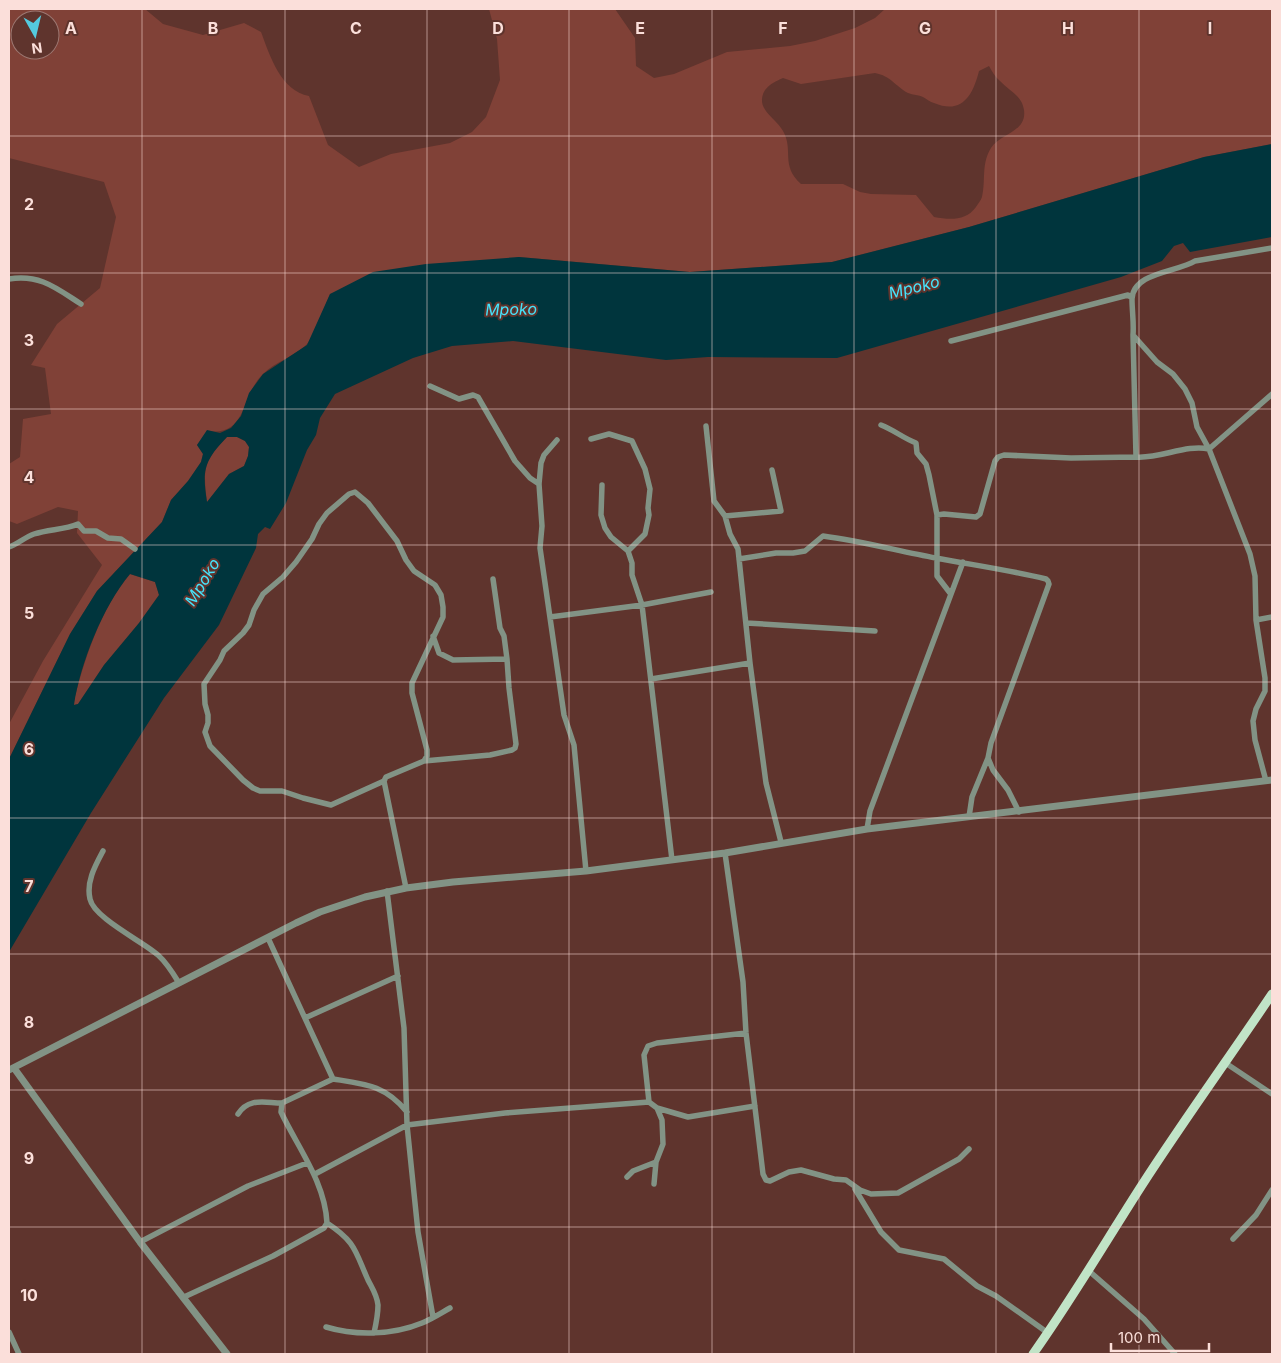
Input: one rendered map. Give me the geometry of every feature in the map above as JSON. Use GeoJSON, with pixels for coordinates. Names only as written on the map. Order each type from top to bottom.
{"type":"FeatureCollection","features":[{"type":"Feature","properties":{"kind":"main road"},"geometry":{"type":"LineString","coordinates":[[1033,1354],[1089,1271],[1141,1186],[1272,994]]}},
{"type":"Feature","properties":{"kind":"street"},"geometry":{"type":"LineString","coordinates":[[1136,457],[1132,298],[1136,287],[1151,276],[1196,261],[1272,248]]}},
{"type":"Feature","properties":{"kind":"street"},"geometry":{"type":"LineString","coordinates":[[9,278],[30,277],[49,284],[81,304]]}},
{"type":"Feature","properties":{"kind":"street"},"geometry":{"type":"LineString","coordinates":[[951,341],[1098,301],[1128,295],[1132,298]]}},
{"type":"Feature","properties":{"kind":"street"},"geometry":{"type":"LineString","coordinates":[[226,1354],[11,1069],[320,912],[388,891],[452,882],[586,871],[672,860],[867,829],[1019,812],[1269,780],[1255,740],[1253,721],[1256,709],[1269,690],[1265,678],[1256,620],[1255,576],[1250,554],[1209,449],[1197,427],[1192,403],[1185,389],[1174,374],[1157,362],[1134,335]]}},
{"type":"Feature","properties":{"kind":"street"},"geometry":{"type":"LineString","coordinates":[[430,386],[459,399],[473,395],[478,397],[515,461],[530,478],[539,484]]}},
{"type":"Feature","properties":{"kind":"street"},"geometry":{"type":"LineString","coordinates":[[1209,449],[1272,394]]}},
{"type":"Feature","properties":{"kind":"street"},"geometry":{"type":"LineString","coordinates":[[881,425],[916,443],[917,453],[926,464],[930,475],[937,515],[937,576],[950,593]]}},
{"type":"Feature","properties":{"kind":"street"},"geometry":{"type":"LineString","coordinates":[[706,426],[714,501],[725,516],[730,534],[738,550],[750,663],[766,783],[781,842]]}},
{"type":"Feature","properties":{"kind":"street"},"geometry":{"type":"LineString","coordinates":[[591,439],[609,434],[632,441],[646,469],[650,489],[645,534],[628,551]]}},
{"type":"Feature","properties":{"kind":"street"},"geometry":{"type":"LineString","coordinates":[[557,440],[544,455],[539,484],[542,526],[540,548],[564,714],[574,745],[586,871]]}},
{"type":"Feature","properties":{"kind":"street"},"geometry":{"type":"LineString","coordinates":[[937,515],[976,517],[980,514],[996,461],[998,457],[1004,455],[1071,458],[1136,457],[1166,455],[1200,447],[1209,449]]}},
{"type":"Feature","properties":{"kind":"street"},"geometry":{"type":"LineString","coordinates":[[725,516],[781,511],[772,470]]}},
{"type":"Feature","properties":{"kind":"street"},"geometry":{"type":"LineString","coordinates":[[602,485],[601,515],[605,528],[611,537],[628,551],[632,563],[632,575],[642,604],[672,860]]}},
{"type":"Feature","properties":{"kind":"street"},"geometry":{"type":"LineString","coordinates":[[384,782],[331,805],[303,798],[282,790],[260,791],[243,780],[210,746],[205,732],[208,724],[208,715],[205,704],[204,684],[224,651],[243,633],[249,625],[263,594],[283,577],[296,562],[327,514],[349,494],[355,492],[368,503],[397,541],[406,560],[414,571],[435,585],[441,595],[443,617],[412,683],[412,694],[427,750],[427,756],[424,761]]}},
{"type":"Feature","properties":{"kind":"street"},"geometry":{"type":"LineString","coordinates":[[9,547],[40,532],[69,528],[78,524],[84,531],[96,531],[108,538],[121,539],[135,549]]}},
{"type":"Feature","properties":{"kind":"street"},"geometry":{"type":"LineString","coordinates":[[739,559],[805,551],[822,536],[1000,568],[1048,581],[1049,584],[991,743],[988,758],[972,797],[969,817]]}},
{"type":"Feature","properties":{"kind":"street"},"geometry":{"type":"LineString","coordinates":[[867,829],[870,811],[963,562]]}},
{"type":"Feature","properties":{"kind":"street"},"geometry":{"type":"LineString","coordinates":[[406,888],[384,782],[386,777],[424,761],[490,755],[515,748],[507,659],[504,636],[500,628],[493,579]]}},
{"type":"Feature","properties":{"kind":"street"},"geometry":{"type":"LineString","coordinates":[[550,617],[711,592]]}},
{"type":"Feature","properties":{"kind":"street"},"geometry":{"type":"LineString","coordinates":[[1256,620],[1272,617]]}},
{"type":"Feature","properties":{"kind":"street"},"geometry":{"type":"LineString","coordinates":[[746,623],[875,631]]}},
{"type":"Feature","properties":{"kind":"street"},"geometry":{"type":"LineString","coordinates":[[433,636],[439,653],[454,660],[507,659]]}},
{"type":"Feature","properties":{"kind":"street"},"geometry":{"type":"LineString","coordinates":[[651,679],[750,663]]}},
{"type":"Feature","properties":{"kind":"street"},"geometry":{"type":"LineString","coordinates":[[988,758],[993,770],[1008,790],[1019,812]]}},
{"type":"Feature","properties":{"kind":"street"},"geometry":{"type":"LineString","coordinates":[[102,851],[92,871],[89,890],[90,901],[105,920],[122,929],[159,956],[179,983]]}},
{"type":"Feature","properties":{"kind":"street"},"geometry":{"type":"LineString","coordinates":[[725,852],[742,982],[746,1033],[763,1174],[766,1180],[770,1181],[788,1172],[801,1170],[850,1182],[860,1190],[871,1194],[898,1193],[959,1159],[970,1149]]}},
{"type":"Feature","properties":{"kind":"street"},"geometry":{"type":"LineString","coordinates":[[388,891],[404,1028],[407,1125],[418,1232],[433,1317]]}},
{"type":"Feature","properties":{"kind":"street"},"geometry":{"type":"LineString","coordinates":[[268,938],[333,1079]]}},
{"type":"Feature","properties":{"kind":"street"},"geometry":{"type":"LineString","coordinates":[[305,1018],[398,976]]}},
{"type":"Feature","properties":{"kind":"street"},"geometry":{"type":"LineString","coordinates":[[649,1102],[644,1055],[648,1046],[746,1033]]}},
{"type":"Feature","properties":{"kind":"street"},"geometry":{"type":"LineString","coordinates":[[1224,1062],[1272,1094]]}},
{"type":"Feature","properties":{"kind":"street"},"geometry":{"type":"LineString","coordinates":[[238,1114],[242,1108],[252,1102],[260,1100],[282,1103],[333,1079],[373,1086],[396,1098],[407,1112]]}},
{"type":"Feature","properties":{"kind":"street"},"geometry":{"type":"LineString","coordinates":[[315,1174],[407,1125],[505,1113],[649,1102],[657,1108],[688,1117],[755,1106]]}},
{"type":"Feature","properties":{"kind":"street"},"geometry":{"type":"LineString","coordinates":[[282,1103],[281,1112],[315,1174],[328,1223],[339,1231],[354,1247],[375,1292],[378,1304],[374,1333]]}},
{"type":"Feature","properties":{"kind":"street"},"geometry":{"type":"LineString","coordinates":[[654,1184],[656,1162],[663,1144],[662,1120],[657,1108]]}},
{"type":"Feature","properties":{"kind":"street"},"geometry":{"type":"LineString","coordinates":[[627,1177],[633,1171],[656,1162]]}},
{"type":"Feature","properties":{"kind":"street"},"geometry":{"type":"LineString","coordinates":[[140,1242],[248,1186],[308,1163]]}},
{"type":"Feature","properties":{"kind":"street"},"geometry":{"type":"LineString","coordinates":[[850,1182],[865,1203],[881,1232],[899,1250],[944,1259],[977,1286],[996,1296],[1048,1333]]}},
{"type":"Feature","properties":{"kind":"street"},"geometry":{"type":"LineString","coordinates":[[1233,1238],[1256,1215],[1272,1190]]}},
{"type":"Feature","properties":{"kind":"street"},"geometry":{"type":"LineString","coordinates":[[184,1297],[272,1256],[324,1228],[328,1223]]}},
{"type":"Feature","properties":{"kind":"street"},"geometry":{"type":"LineString","coordinates":[[1089,1271],[1144,1319],[1175,1354]]}},
{"type":"Feature","properties":{"kind":"street"},"geometry":{"type":"LineString","coordinates":[[326,1328],[344,1332],[374,1333],[408,1328],[450,1308]]}},
{"type":"Feature","properties":{"kind":"street"},"geometry":{"type":"LineString","coordinates":[[9,1332],[19,1354]]}},
{"type":"Feature","properties":{"kind":"shaded area"},"geometry":{"type":"Polygon","coordinates":[[[9,9],[145,9],[163,24],[203,35],[244,23],[261,32],[273,61],[284,80],[299,93],[309,96],[328,145],[359,167],[391,154],[450,143],[472,132],[486,117],[500,80],[497,39],[489,9],[615,9],[635,38],[636,66],[654,78],[674,74],[727,52],[790,46],[815,41],[855,28],[875,18],[885,9],[1272,9],[1272,144],[1204,157],[969,227],[832,262],[690,272],[519,257],[330,294],[315,330],[305,346],[263,374],[250,393],[242,413],[230,428],[220,431],[207,431],[197,445],[203,454],[201,462],[188,481],[171,500],[162,522],[97,591],[70,634],[9,759],[9,724],[43,661],[102,565],[77,533],[78,511],[58,507],[17,524],[9,521],[9,464],[20,457],[23,419],[51,414],[45,368],[31,365],[57,324],[100,288],[116,217],[104,182],[9,158],[9,9]],[[989,66],[979,71],[970,95],[965,100],[952,106],[944,106],[933,103],[921,96],[908,93],[889,79],[875,73],[801,84],[783,78],[773,83],[764,91],[762,104],[783,131],[788,145],[791,170],[801,184],[843,184],[860,192],[871,194],[916,195],[934,217],[957,218],[972,212],[982,198],[986,160],[991,148],[995,143],[1018,128],[1024,117],[1021,101],[997,78],[989,66]]]}},
{"type":"Feature","properties":{"kind":"shaded area"},"geometry":{"type":"Polygon","coordinates":[[[227,437],[237,437],[245,441],[249,447],[248,456],[244,466],[229,474],[207,502],[206,466],[213,453],[227,437]]]}},
{"type":"Feature","properties":{"kind":"shaded area"},"geometry":{"type":"Polygon","coordinates":[[[130,574],[155,582],[159,595],[139,623],[104,665],[78,704],[73,705],[94,636],[110,603],[130,574]]]}},
{"type":"Feature","properties":{"kind":"water","name":"Mpoko"},"geometry":{"type":"Polygon","coordinates":[[[1272,144],[1272,237],[1190,252],[1183,243],[1174,246],[1162,261],[1121,277],[837,358],[708,357],[666,360],[513,341],[452,346],[413,358],[335,394],[320,418],[316,435],[307,450],[286,503],[270,529],[265,527],[258,534],[256,548],[219,625],[164,698],[91,813],[9,952],[9,759],[70,634],[97,591],[162,522],[171,500],[188,481],[201,462],[203,454],[197,445],[207,430],[220,433],[231,428],[241,416],[249,393],[263,374],[307,345],[330,294],[373,272],[426,264],[519,257],[690,272],[832,262],[969,227],[1204,157],[1272,144]],[[227,437],[213,453],[206,466],[207,502],[229,474],[244,466],[248,456],[249,447],[245,441],[237,437],[227,437]],[[130,574],[111,602],[94,636],[81,672],[74,705],[78,704],[104,665],[139,623],[159,595],[155,582],[130,574]]]}}]}
